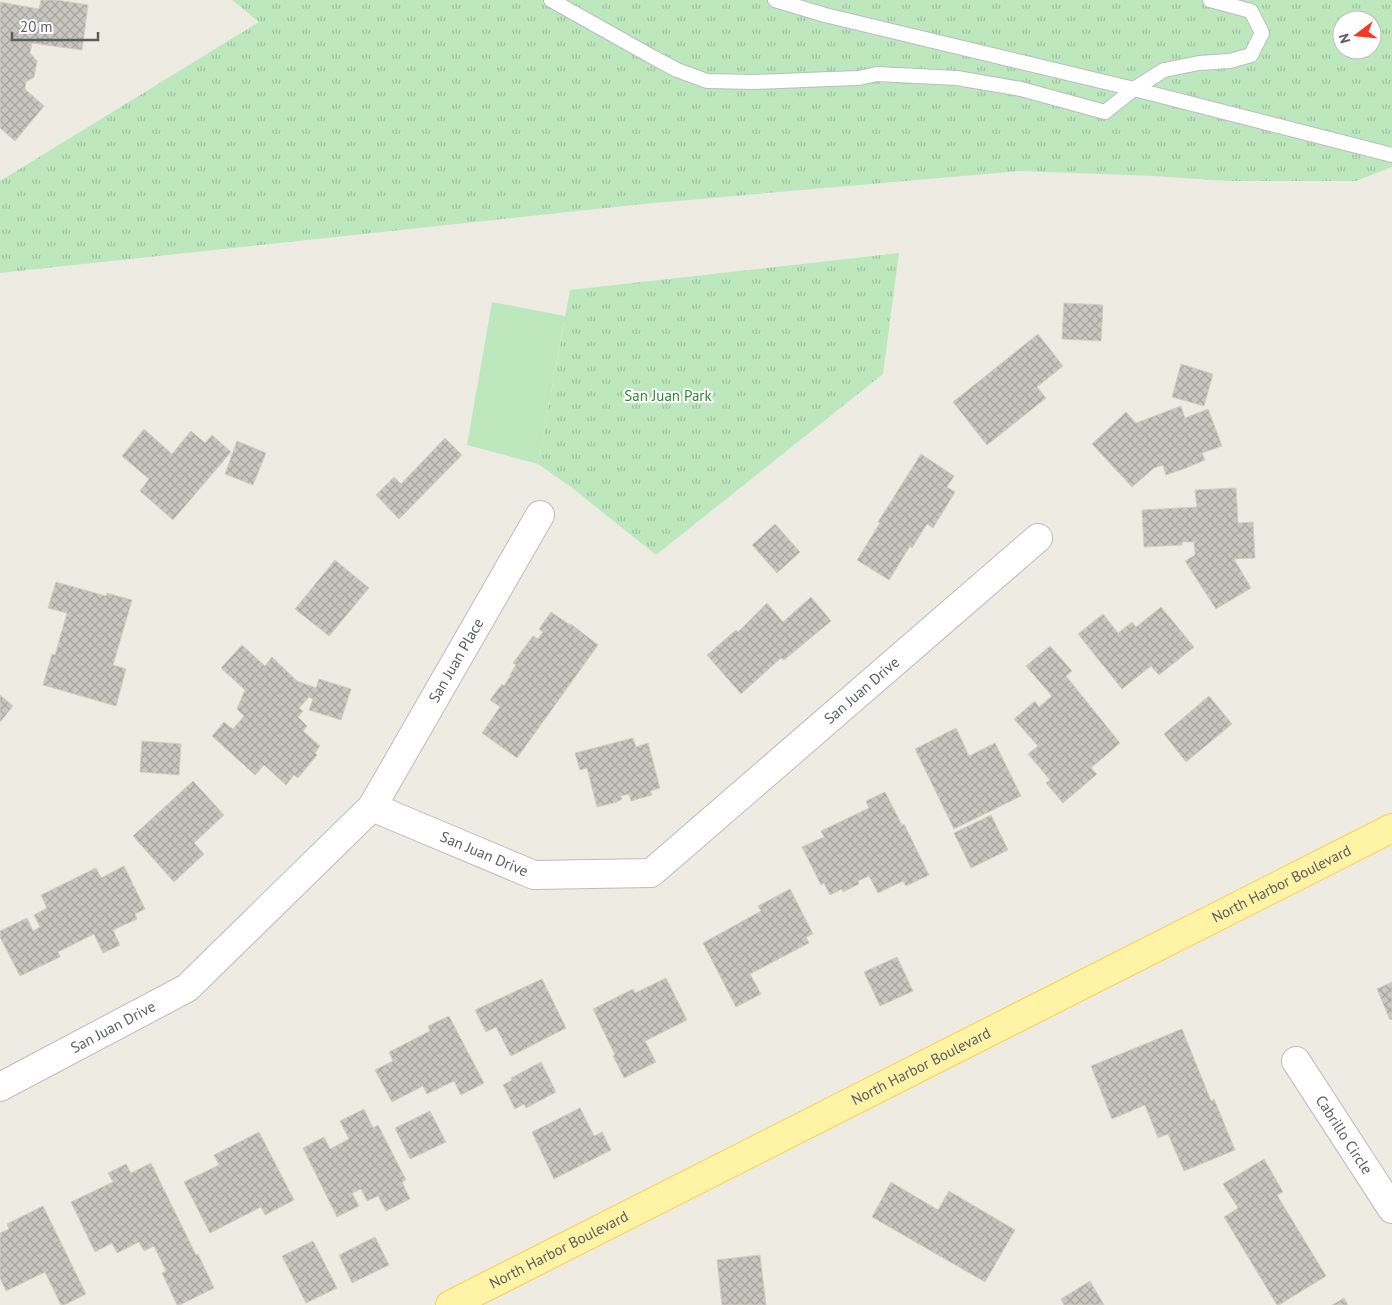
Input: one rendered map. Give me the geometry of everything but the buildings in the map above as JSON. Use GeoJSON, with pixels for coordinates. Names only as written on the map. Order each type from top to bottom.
{"type":"FeatureCollection","features":[{"type":"Feature","properties":{"kind":"main road","name":"North Harbor Boulevard"},"geometry":{"type":"LineString","coordinates":[[450,1305],[1392,828]]}},
{"type":"Feature","properties":{"kind":"street","name":"San Juan Place"},"geometry":{"type":"LineString","coordinates":[[372,807],[540,515]]}},
{"type":"Feature","properties":{"kind":"street","name":"San Juan Drive"},"geometry":{"type":"LineString","coordinates":[[0,1087],[187,988],[372,807],[534,874],[651,873],[1038,538]]}},
{"type":"Feature","properties":{"kind":"street","name":"Cabrillo Circle"},"geometry":{"type":"LineString","coordinates":[[1296,1060],[1392,1209]]}},
{"type":"Feature","properties":{"kind":"lane"},"geometry":{"type":"LineString","coordinates":[[551,0],[677,70],[707,80],[754,82],[859,78],[876,74],[957,78],[1021,89],[1105,112],[1134,89],[1164,70],[1199,63],[1230,60],[1251,54],[1262,33],[1250,11],[1210,0]]}},
{"type":"Feature","properties":{"kind":"lane"},"geometry":{"type":"LineString","coordinates":[[775,0],[826,15],[1134,89],[1392,155]]}},
{"type":"Feature","properties":{"kind":"green space"},"geometry":{"type":"Polygon","coordinates":[[[232,0],[1392,0],[1392,167],[1356,181],[1227,181],[1020,171],[643,204],[0,273],[0,181],[259,22],[232,0]]]}},
{"type":"Feature","properties":{"kind":"green space","name":"San Juan Park"},"geometry":{"type":"Polygon","coordinates":[[[899,253],[883,374],[656,555],[571,487],[538,464],[570,290],[899,253]]]}},
{"type":"Feature","properties":{"kind":"green space"},"geometry":{"type":"Polygon","coordinates":[[[492,302],[565,316],[538,464],[467,445],[492,302]]]}}]}
